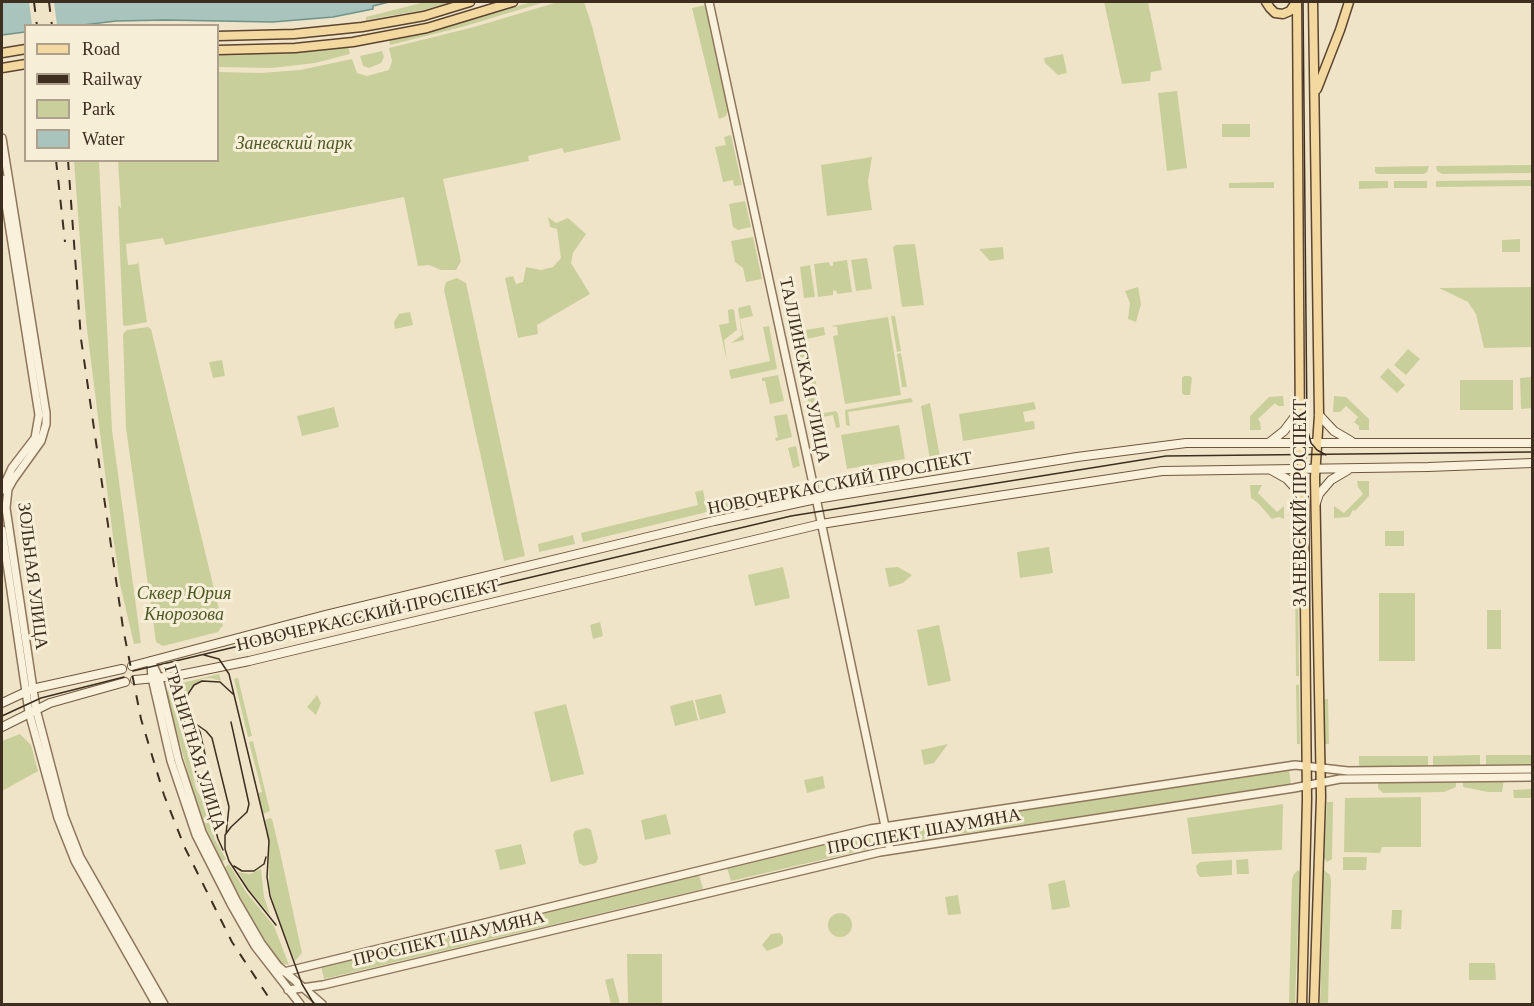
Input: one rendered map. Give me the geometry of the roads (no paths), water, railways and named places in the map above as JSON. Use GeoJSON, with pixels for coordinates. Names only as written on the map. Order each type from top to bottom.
{"type":"FeatureCollection","features":[{"type":"Feature","properties":{"kind":"main road"},"geometry":{"type":"LineString","coordinates":[[219,36],[294,34],[362,27],[424,15],[470,2]]}},
{"type":"Feature","properties":{"kind":"main road"},"geometry":{"type":"LineString","coordinates":[[219,50],[295,48],[353,42],[427,28],[513,2]]}},
{"type":"Feature","properties":{"kind":"main road"},"geometry":{"type":"LineString","coordinates":[[1266,2],[1275,13],[1283,14],[1290,11],[1297,2]]}},
{"type":"Feature","properties":{"kind":"main road","name":"ЗАНЕВСКИЙ ПРОСПЕКТ"},"geometry":{"type":"LineString","coordinates":[[1297,2],[1299,411],[1304,505],[1306,767],[1302,1005]]}},
{"type":"Feature","properties":{"kind":"main road","name":"ЗАНЕВСКИЙ ПРОСПЕКТ"},"geometry":{"type":"LineString","coordinates":[[1313,2],[1319,415],[1316,503],[1320,768],[1314,1005]]}},
{"type":"Feature","properties":{"kind":"main road"},"geometry":{"type":"LineString","coordinates":[[1316,92],[1341,30],[1349,2]]}},
{"type":"Feature","properties":{"kind":"main road"},"geometry":{"type":"LineString","coordinates":[[2,53],[24,49]]}},
{"type":"Feature","properties":{"kind":"main road"},"geometry":{"type":"LineString","coordinates":[[2,68],[24,64]]}},
{"type":"Feature","properties":{"kind":"main road"},"geometry":{"type":"LineString","coordinates":[[1265,443],[1273,441],[1284,431],[1299,411]]}},
{"type":"Feature","properties":{"kind":"main road"},"geometry":{"type":"LineString","coordinates":[[1319,415],[1341,436],[1355,443]]}},
{"type":"Feature","properties":{"kind":"main road","name":"НОВОЧЕРКАССКИЙ ПРОСПЕКТ"},"geometry":{"type":"LineString","coordinates":[[132,666],[229,639],[522,567],[816,499],[1077,457],[1165,445],[1533,443]]}},
{"type":"Feature","properties":{"kind":"main road","name":"НОВОЧЕРКАССКИЙ ПРОСПЕКТ"},"geometry":{"type":"LineString","coordinates":[[135,680],[249,661],[820,524],[1162,471],[1533,463]]}},
{"type":"Feature","properties":{"kind":"main road"},"geometry":{"type":"LineString","coordinates":[[1266,468],[1287,479],[1298,491],[1304,505]]}},
{"type":"Feature","properties":{"kind":"main road"},"geometry":{"type":"LineString","coordinates":[[1316,503],[1319,494],[1331,480],[1355,468]]}},
{"type":"Feature","properties":{"kind":"main road"},"geometry":{"type":"LineString","coordinates":[[2,703],[29,690],[121,669]]}},
{"type":"Feature","properties":{"kind":"main road"},"geometry":{"type":"LineString","coordinates":[[2,727],[50,703],[124,682]]}},
{"type":"Feature","properties":{"kind":"street","name":"ТАЛЛИНСКАЯ УЛИЦА"},"geometry":{"type":"LineString","coordinates":[[709,2],[890,850]]}},
{"type":"Feature","properties":{"kind":"street","name":"ЗОЛЬНАЯ УЛИЦА"},"geometry":{"type":"LineString","coordinates":[[2,138],[46,412],[46,424],[41,441],[12,480],[8,489],[6,508],[32,711],[58,818],[75,861],[156,1005]]}},
{"type":"Feature","properties":{"kind":"street","name":"ЗОЛЬНАЯ УЛИЦА"},"geometry":{"type":"LineString","coordinates":[[2,179],[39,415],[35,438],[12,468],[2,490]]}},
{"type":"Feature","properties":{"kind":"street","name":"ЗОЛЬНАЯ УЛИЦА"},"geometry":{"type":"LineString","coordinates":[[2,530],[29,690]]}},
{"type":"Feature","properties":{"kind":"street","name":"ГРАНИТНАЯ УЛИЦА"},"geometry":{"type":"LineString","coordinates":[[151,661],[178,759],[202,832],[236,900],[261,943],[284,972],[322,1005]]}},
{"type":"Feature","properties":{"kind":"street","name":"ГРАНИТНАЯ УЛИЦА"},"geometry":{"type":"LineString","coordinates":[[156,678],[171,762],[196,834],[255,946],[300,1005]]}},
{"type":"Feature","properties":{"kind":"street","name":"ЗОЛЬНАЯ УЛИЦА"},"geometry":{"type":"LineString","coordinates":[[32,711],[64,816],[80,857],[164,1005]]}},
{"type":"Feature","properties":{"kind":"street","name":"ПРОСПЕКТ ШАУМЯНА"},"geometry":{"type":"LineString","coordinates":[[284,972],[885,827],[1283,767],[1348,771],[1533,770]]}},
{"type":"Feature","properties":{"kind":"street","name":"ПРОСПЕКТ ШАУМЯНА"},"geometry":{"type":"LineString","coordinates":[[288,990],[324,984],[890,850],[1340,779],[1533,777]]}},
{"type":"Feature","properties":{"kind":"street"},"geometry":{"type":"LineString","coordinates":[[288,990],[293,979],[304,966]]}},
{"type":"Feature","properties":{"kind":"water"},"geometry":{"type":"Polygon","coordinates":[[[2,2],[389,2],[373,6],[373,9],[333,17],[273,22],[166,20],[91,24],[24,24],[24,32],[2,35],[2,2]]]}},
{"type":"Feature","properties":{"kind":"tram line"},"geometry":{"type":"LineString","coordinates":[[1303,2],[1307,428],[1311,443],[1326,455]]}},
{"type":"Feature","properties":{"kind":"tram line"},"geometry":{"type":"LineString","coordinates":[[133,671],[791,516],[1166,456],[1532,452]]}},
{"type":"Feature","properties":{"kind":"tram line"},"geometry":{"type":"LineString","coordinates":[[204,655],[219,659],[229,674],[269,841],[267,877],[270,896],[302,984],[314,1004]]}},
{"type":"Feature","properties":{"kind":"tram line"},"geometry":{"type":"LineString","coordinates":[[2,716],[41,698],[124,677]]}},
{"type":"Feature","properties":{"kind":"tram line"},"geometry":{"type":"LineString","coordinates":[[223,850],[208,802],[199,786],[184,722],[184,713],[188,694],[194,685],[202,681],[220,682],[233,694]]}},
{"type":"Feature","properties":{"kind":"tram line"},"geometry":{"type":"LineString","coordinates":[[193,722],[212,738],[229,807],[226,834]]}},
{"type":"Feature","properties":{"kind":"tram line"},"geometry":{"type":"LineString","coordinates":[[231,722],[249,804],[247,812],[225,835],[225,849],[229,861],[248,890],[276,925]]}},
{"type":"Feature","properties":{"kind":"tram line"},"geometry":{"type":"LineString","coordinates":[[195,724],[200,732],[215,799],[214,811]]}},
{"type":"Feature","properties":{"kind":"tram line"},"geometry":{"type":"LineString","coordinates":[[234,866],[242,871],[254,871],[264,864],[266,857]]}},
{"type":"Feature","properties":{"kind":"railway"},"geometry":{"type":"LineString","coordinates":[[34,2],[37,24]]}},
{"type":"Feature","properties":{"kind":"railway"},"geometry":{"type":"LineString","coordinates":[[49,2],[52,24]]}},
{"type":"Feature","properties":{"kind":"railway"},"geometry":{"type":"LineString","coordinates":[[56,162],[65,242]]}},
{"type":"Feature","properties":{"kind":"railway"},"geometry":{"type":"LineString","coordinates":[[68,162],[81,339],[123,628],[141,719],[164,795],[185,848],[232,942],[273,1004]]}},
{"type":"Feature","properties":{"kind":"park label","name":"Заневский парк"},"geometry":{"type":"Point","coordinates":[294,144]}},
{"type":"Feature","properties":{"kind":"park label","name":"Сквер Юрия Кнорозова"},"geometry":{"type":"Point","coordinates":[184,604]}}]}
